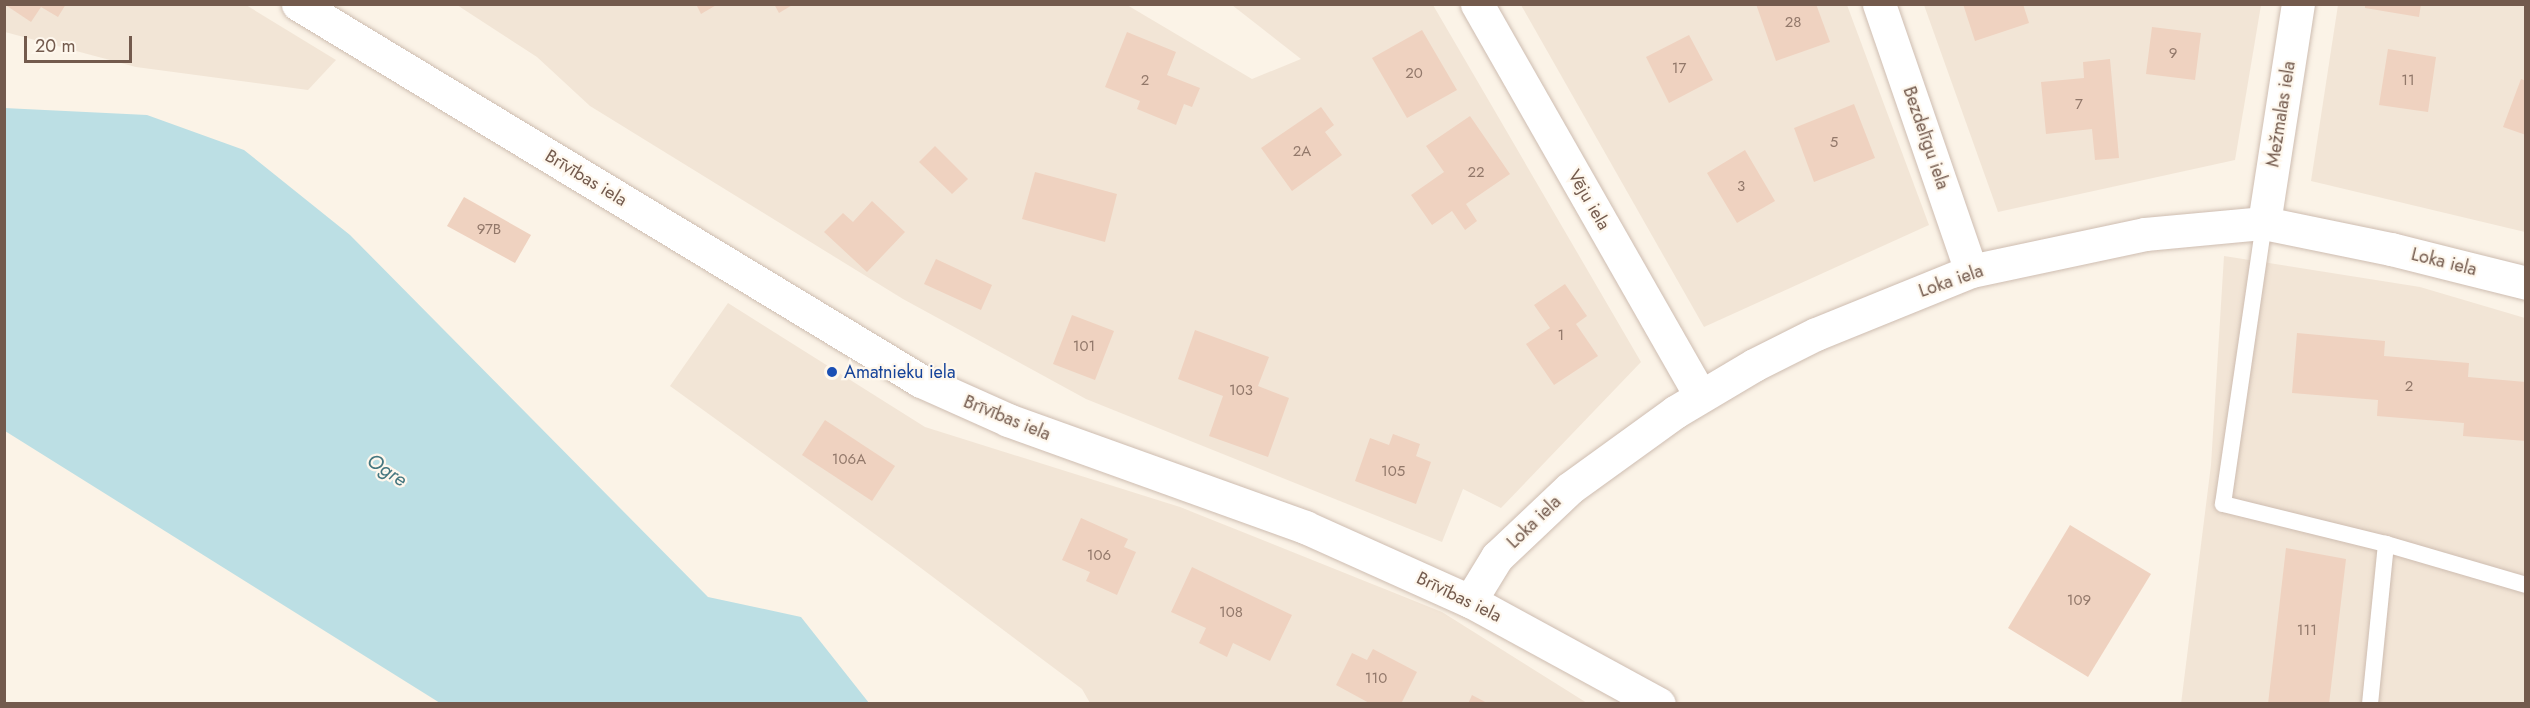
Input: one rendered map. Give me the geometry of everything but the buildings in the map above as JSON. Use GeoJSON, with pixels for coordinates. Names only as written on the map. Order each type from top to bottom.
{"type":"FeatureCollection","features":[{"type":"Feature","properties":{"kind":"street","name":"Brīvības iela"},"geometry":{"type":"LineString","coordinates":[[298,4],[921,381],[1008,420],[1305,527],[1470,601],[1659,704]]}},
{"type":"Feature","properties":{"kind":"street","name":"Vēju iela"},"geometry":{"type":"LineString","coordinates":[[1477,4],[1701,396]]}},
{"type":"Feature","properties":{"kind":"street","name":"Bezdelīgu iela"},"geometry":{"type":"LineString","coordinates":[[1879,4],[1971,271]]}},
{"type":"Feature","properties":{"kind":"street","name":"Mežmalas iela"},"geometry":{"type":"LineString","coordinates":[[2264,223],[2298,4]]}},
{"type":"Feature","properties":{"kind":"street","name":"Loka iela"},"geometry":{"type":"LineString","coordinates":[[1470,601],[1497,557],[1570,488],[1701,396],[1816,334],[1971,271],[2145,234],[2264,223],[2391,249],[2526,283]]}},
{"type":"Feature","properties":{"kind":"lane"},"geometry":{"type":"LineString","coordinates":[[2264,223],[2223,504],[2386,544],[2526,585]]}},
{"type":"Feature","properties":{"kind":"lane"},"geometry":{"type":"LineString","coordinates":[[2370,704],[2386,544]]}},
{"type":"Feature","properties":{"kind":"shaded area"},"geometry":{"type":"Polygon","coordinates":[[[4,5],[246,5],[336,60],[308,90],[136,67],[5,32],[4,5]]]}},
{"type":"Feature","properties":{"kind":"shaded area"},"geometry":{"type":"Polygon","coordinates":[[[457,5],[1127,5],[1252,79],[1301,59],[1232,5],[1433,5],[1641,362],[1501,508],[1463,489],[1442,542],[1086,399],[903,299],[590,106],[537,57],[457,5]]]}},
{"type":"Feature","properties":{"kind":"shaded area"},"geometry":{"type":"Polygon","coordinates":[[[1521,5],[1847,5],[1929,225],[1704,327],[1521,5]]]}},
{"type":"Feature","properties":{"kind":"shaded area"},"geometry":{"type":"Polygon","coordinates":[[[1924,5],[2261,5],[2235,160],[1998,212],[1924,5]]]}},
{"type":"Feature","properties":{"kind":"shaded area"},"geometry":{"type":"Polygon","coordinates":[[[2338,5],[2525,5],[2525,232],[2311,181],[2338,5]]]}},
{"type":"Feature","properties":{"kind":"shaded area"},"geometry":{"type":"Polygon","coordinates":[[[2224,256],[2420,287],[2525,318],[2525,703],[2181,704],[2211,465],[2224,256]]]}},
{"type":"Feature","properties":{"kind":"shaded area"},"geometry":{"type":"Polygon","coordinates":[[[728,303],[925,427],[1180,507],[1442,612],[1587,703],[1090,703],[1082,689],[901,553],[670,386],[728,303]]]}},
{"type":"Feature","properties":{"kind":"water","name":"Ogre"},"geometry":{"type":"Polygon","coordinates":[[[4,108],[147,115],[244,150],[350,235],[708,597],[801,617],[869,703],[440,703],[5,431],[4,108]]]}},
{"type":"Feature","properties":{"kind":"place","name":"Amatnieku iela"},"geometry":{"type":"Point","coordinates":[832,372]}}]}
